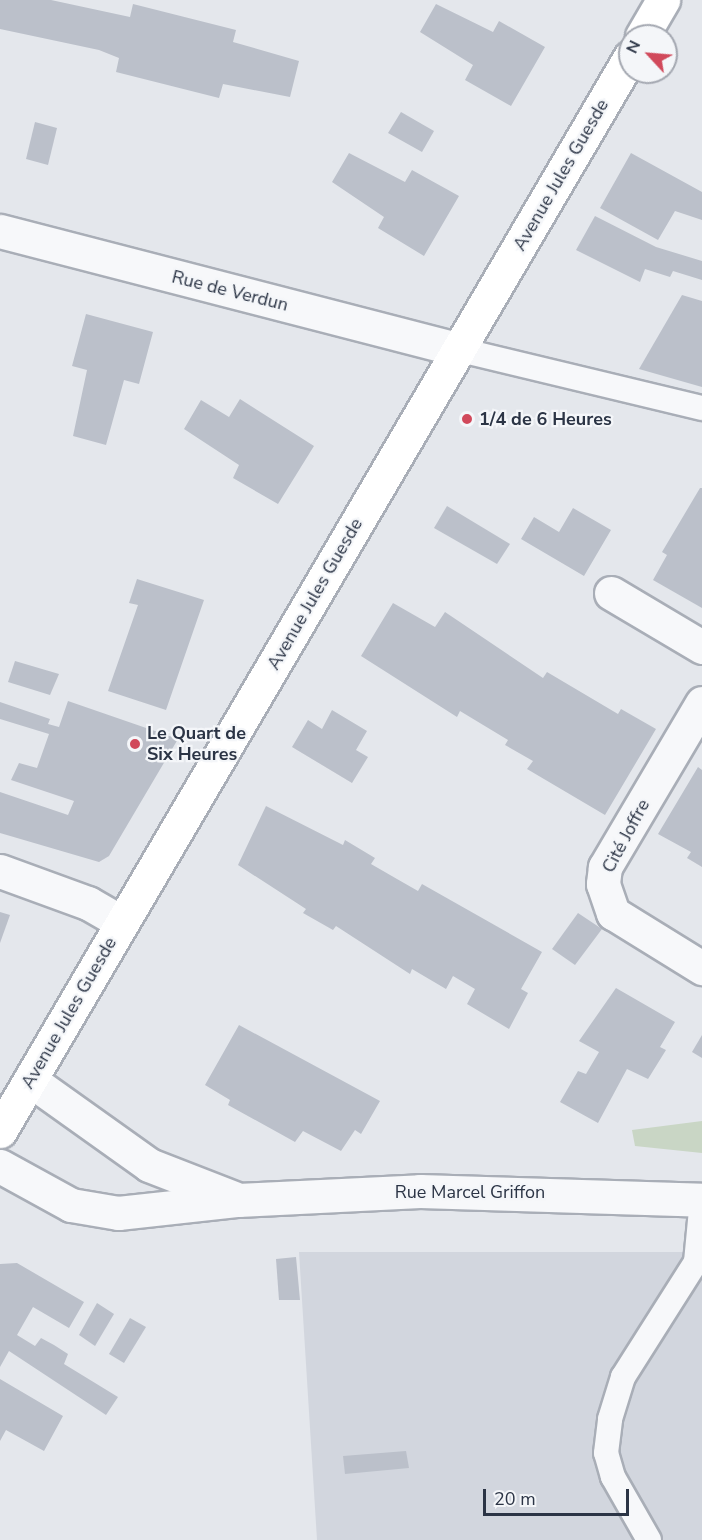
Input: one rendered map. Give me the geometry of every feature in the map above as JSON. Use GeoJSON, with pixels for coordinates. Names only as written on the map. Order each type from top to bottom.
{"type":"FeatureCollection","features":[{"type":"Feature","properties":{"kind":"main road"},"geometry":{"type":"LineString","coordinates":[[649,24],[663,0]]}},
{"type":"Feature","properties":{"kind":"main road","name":"Avenue Jules Guesde"},"geometry":{"type":"LineString","coordinates":[[0,1131],[618,78]]}},
{"type":"Feature","properties":{"kind":"street","name":"Rue de Verdun"},"geometry":{"type":"LineString","coordinates":[[0,231],[460,350]]}},
{"type":"Feature","properties":{"kind":"street"},"geometry":{"type":"LineString","coordinates":[[611,593],[702,647]]}},
{"type":"Feature","properties":{"kind":"street","name":"Cité Joffre"},"geometry":{"type":"LineString","coordinates":[[702,703],[606,867],[603,884],[613,913],[702,968]]}},
{"type":"Feature","properties":{"kind":"street"},"geometry":{"type":"LineString","coordinates":[[0,872],[88,903],[121,922]]}},
{"type":"Feature","properties":{"kind":"street","name":"Rue Marcel Griffon"},"geometry":{"type":"LineString","coordinates":[[30,1080],[149,1165],[238,1200]]}},
{"type":"Feature","properties":{"kind":"street","name":"Rue Marcel Griffon"},"geometry":{"type":"LineString","coordinates":[[0,1166],[71,1205],[93,1211],[148,1212],[238,1200],[470,1190],[702,1200]]}},
{"type":"Feature","properties":{"kind":"lane"},"geometry":{"type":"LineString","coordinates":[[460,350],[702,408]]}},
{"type":"Feature","properties":{"kind":"lane"},"geometry":{"type":"LineString","coordinates":[[649,1540],[613,1477],[606,1453],[610,1419],[623,1377],[696,1262],[702,1200]]}},
{"type":"Feature","properties":{"kind":"shaded area"},"geometry":{"type":"Polygon","coordinates":[[[299,1252],[702,1252],[702,1540],[317,1540],[299,1252]]]}},
{"type":"Feature","properties":{"kind":"green space"},"geometry":{"type":"Polygon","coordinates":[[[702,1121],[702,1153],[635,1146],[632,1130],[702,1121]]]}},
{"type":"Feature","properties":{"kind":"building"},"geometry":{"type":"Polygon","coordinates":[[[0,0],[51,0],[130,17],[133,4],[236,30],[233,42],[299,61],[290,97],[223,84],[219,98],[116,72],[119,58],[99,50],[0,29],[0,0]]]}},
{"type":"Feature","properties":{"kind":"building"},"geometry":{"type":"Polygon","coordinates":[[[436,4],[493,32],[499,21],[545,47],[511,106],[465,80],[473,65],[420,32],[436,4]]]}},
{"type":"Feature","properties":{"kind":"building"},"geometry":{"type":"Polygon","coordinates":[[[401,112],[434,131],[422,152],[388,133],[401,112]]]}},
{"type":"Feature","properties":{"kind":"building"},"geometry":{"type":"Polygon","coordinates":[[[35,122],[57,128],[48,165],[26,159],[35,122]]]}},
{"type":"Feature","properties":{"kind":"building"},"geometry":{"type":"Polygon","coordinates":[[[349,153],[405,182],[412,170],[459,196],[424,256],[378,228],[384,217],[332,182],[349,153]]]}},
{"type":"Feature","properties":{"kind":"building"},"geometry":{"type":"Polygon","coordinates":[[[631,153],[702,192],[702,220],[675,211],[658,240],[600,208],[631,153]]]}},
{"type":"Feature","properties":{"kind":"building"},"geometry":{"type":"Polygon","coordinates":[[[595,216],[656,247],[702,261],[702,280],[673,271],[670,277],[645,269],[640,282],[576,250],[595,216]]]}},
{"type":"Feature","properties":{"kind":"building"},"geometry":{"type":"Polygon","coordinates":[[[682,295],[702,301],[702,387],[639,369],[682,295]]]}},
{"type":"Feature","properties":{"kind":"building"},"geometry":{"type":"Polygon","coordinates":[[[86,314],[153,332],[139,384],[124,380],[106,445],[73,436],[87,370],[72,366],[86,314]]]}},
{"type":"Feature","properties":{"kind":"building"},"geometry":{"type":"Polygon","coordinates":[[[240,399],[314,446],[278,504],[233,478],[239,465],[184,429],[201,400],[229,417],[240,399]]]}},
{"type":"Feature","properties":{"kind":"building"},"geometry":{"type":"Polygon","coordinates":[[[702,488],[702,608],[653,580],[667,555],[662,552],[702,488]]]}},
{"type":"Feature","properties":{"kind":"building"},"geometry":{"type":"Polygon","coordinates":[[[447,506],[510,544],[497,564],[434,528],[447,506]]]}},
{"type":"Feature","properties":{"kind":"building"},"geometry":{"type":"Polygon","coordinates":[[[573,508],[611,530],[584,576],[521,539],[534,517],[559,532],[573,508]]]}},
{"type":"Feature","properties":{"kind":"building"},"geometry":{"type":"Polygon","coordinates":[[[137,579],[204,600],[166,710],[108,691],[138,605],[129,603],[137,579]]]}},
{"type":"Feature","properties":{"kind":"building"},"geometry":{"type":"Polygon","coordinates":[[[393,603],[435,627],[445,612],[543,678],[547,672],[618,714],[621,709],[656,729],[605,815],[527,769],[533,761],[505,745],[508,740],[460,711],[457,717],[361,656],[393,603]]]}},
{"type":"Feature","properties":{"kind":"building"},"geometry":{"type":"Polygon","coordinates":[[[15,661],[59,674],[50,695],[8,682],[15,661]]]}},
{"type":"Feature","properties":{"kind":"building"},"geometry":{"type":"Polygon","coordinates":[[[68,701],[178,739],[109,856],[99,862],[0,833],[0,792],[68,815],[74,801],[11,780],[19,763],[37,768],[49,734],[0,719],[0,702],[50,719],[48,724],[59,727],[68,701]]]}},
{"type":"Feature","properties":{"kind":"building"},"geometry":{"type":"Polygon","coordinates":[[[332,710],[367,731],[356,750],[368,757],[352,783],[292,747],[308,720],[322,729],[332,710]]]}},
{"type":"Feature","properties":{"kind":"building"},"geometry":{"type":"Polygon","coordinates":[[[698,767],[702,770],[702,867],[687,858],[691,852],[658,834],[698,767]]]}},
{"type":"Feature","properties":{"kind":"building"},"geometry":{"type":"Polygon","coordinates":[[[266,806],[343,845],[345,840],[375,858],[371,864],[418,891],[422,884],[542,952],[521,989],[528,993],[509,1029],[467,1004],[475,989],[453,976],[446,989],[412,969],[410,974],[336,926],[333,930],[303,913],[306,909],[238,865],[266,806]]]}},
{"type":"Feature","properties":{"kind":"building"},"geometry":{"type":"Polygon","coordinates":[[[0,912],[10,915],[0,943],[0,912]]]}},
{"type":"Feature","properties":{"kind":"building"},"geometry":{"type":"Polygon","coordinates":[[[578,913],[602,929],[575,965],[552,949],[578,913]]]}},
{"type":"Feature","properties":{"kind":"building"},"geometry":{"type":"Polygon","coordinates":[[[616,988],[675,1022],[660,1047],[666,1050],[648,1079],[627,1069],[598,1123],[560,1102],[578,1071],[586,1074],[599,1052],[579,1041],[616,988]]]}},
{"type":"Feature","properties":{"kind":"building"},"geometry":{"type":"Polygon","coordinates":[[[239,1025],[380,1101],[361,1134],[355,1130],[341,1151],[303,1131],[295,1142],[228,1105],[230,1100],[205,1085],[239,1025]]]}},
{"type":"Feature","properties":{"kind":"building"},"geometry":{"type":"Polygon","coordinates":[[[702,1035],[702,1058],[692,1052],[702,1035]]]}},
{"type":"Feature","properties":{"kind":"building"},"geometry":{"type":"Polygon","coordinates":[[[296,1257],[300,1300],[279,1300],[276,1259],[296,1257]]]}},
{"type":"Feature","properties":{"kind":"building"},"geometry":{"type":"Polygon","coordinates":[[[17,1263],[84,1302],[69,1328],[33,1307],[17,1335],[35,1346],[41,1338],[54,1345],[68,1354],[64,1364],[118,1397],[106,1415],[9,1351],[0,1367],[0,1264],[17,1263]]]}},
{"type":"Feature","properties":{"kind":"building"},"geometry":{"type":"Polygon","coordinates":[[[97,1303],[114,1314],[95,1346],[79,1335],[97,1303]]]}},
{"type":"Feature","properties":{"kind":"building"},"geometry":{"type":"Polygon","coordinates":[[[130,1318],[146,1327],[124,1363],[109,1354],[130,1318]]]}},
{"type":"Feature","properties":{"kind":"building"},"geometry":{"type":"Polygon","coordinates":[[[0,1379],[63,1416],[44,1451],[6,1430],[0,1441],[0,1379]]]}},
{"type":"Feature","properties":{"kind":"building"},"geometry":{"type":"Polygon","coordinates":[[[406,1451],[409,1468],[345,1474],[343,1456],[406,1451]]]}},
{"type":"Feature","properties":{"kind":"place","name":"1/4 de 6 Heures"},"geometry":{"type":"Point","coordinates":[467,419]}},
{"type":"Feature","properties":{"kind":"place","name":"Le Quart de Six Heures"},"geometry":{"type":"Point","coordinates":[135,744]}}]}
